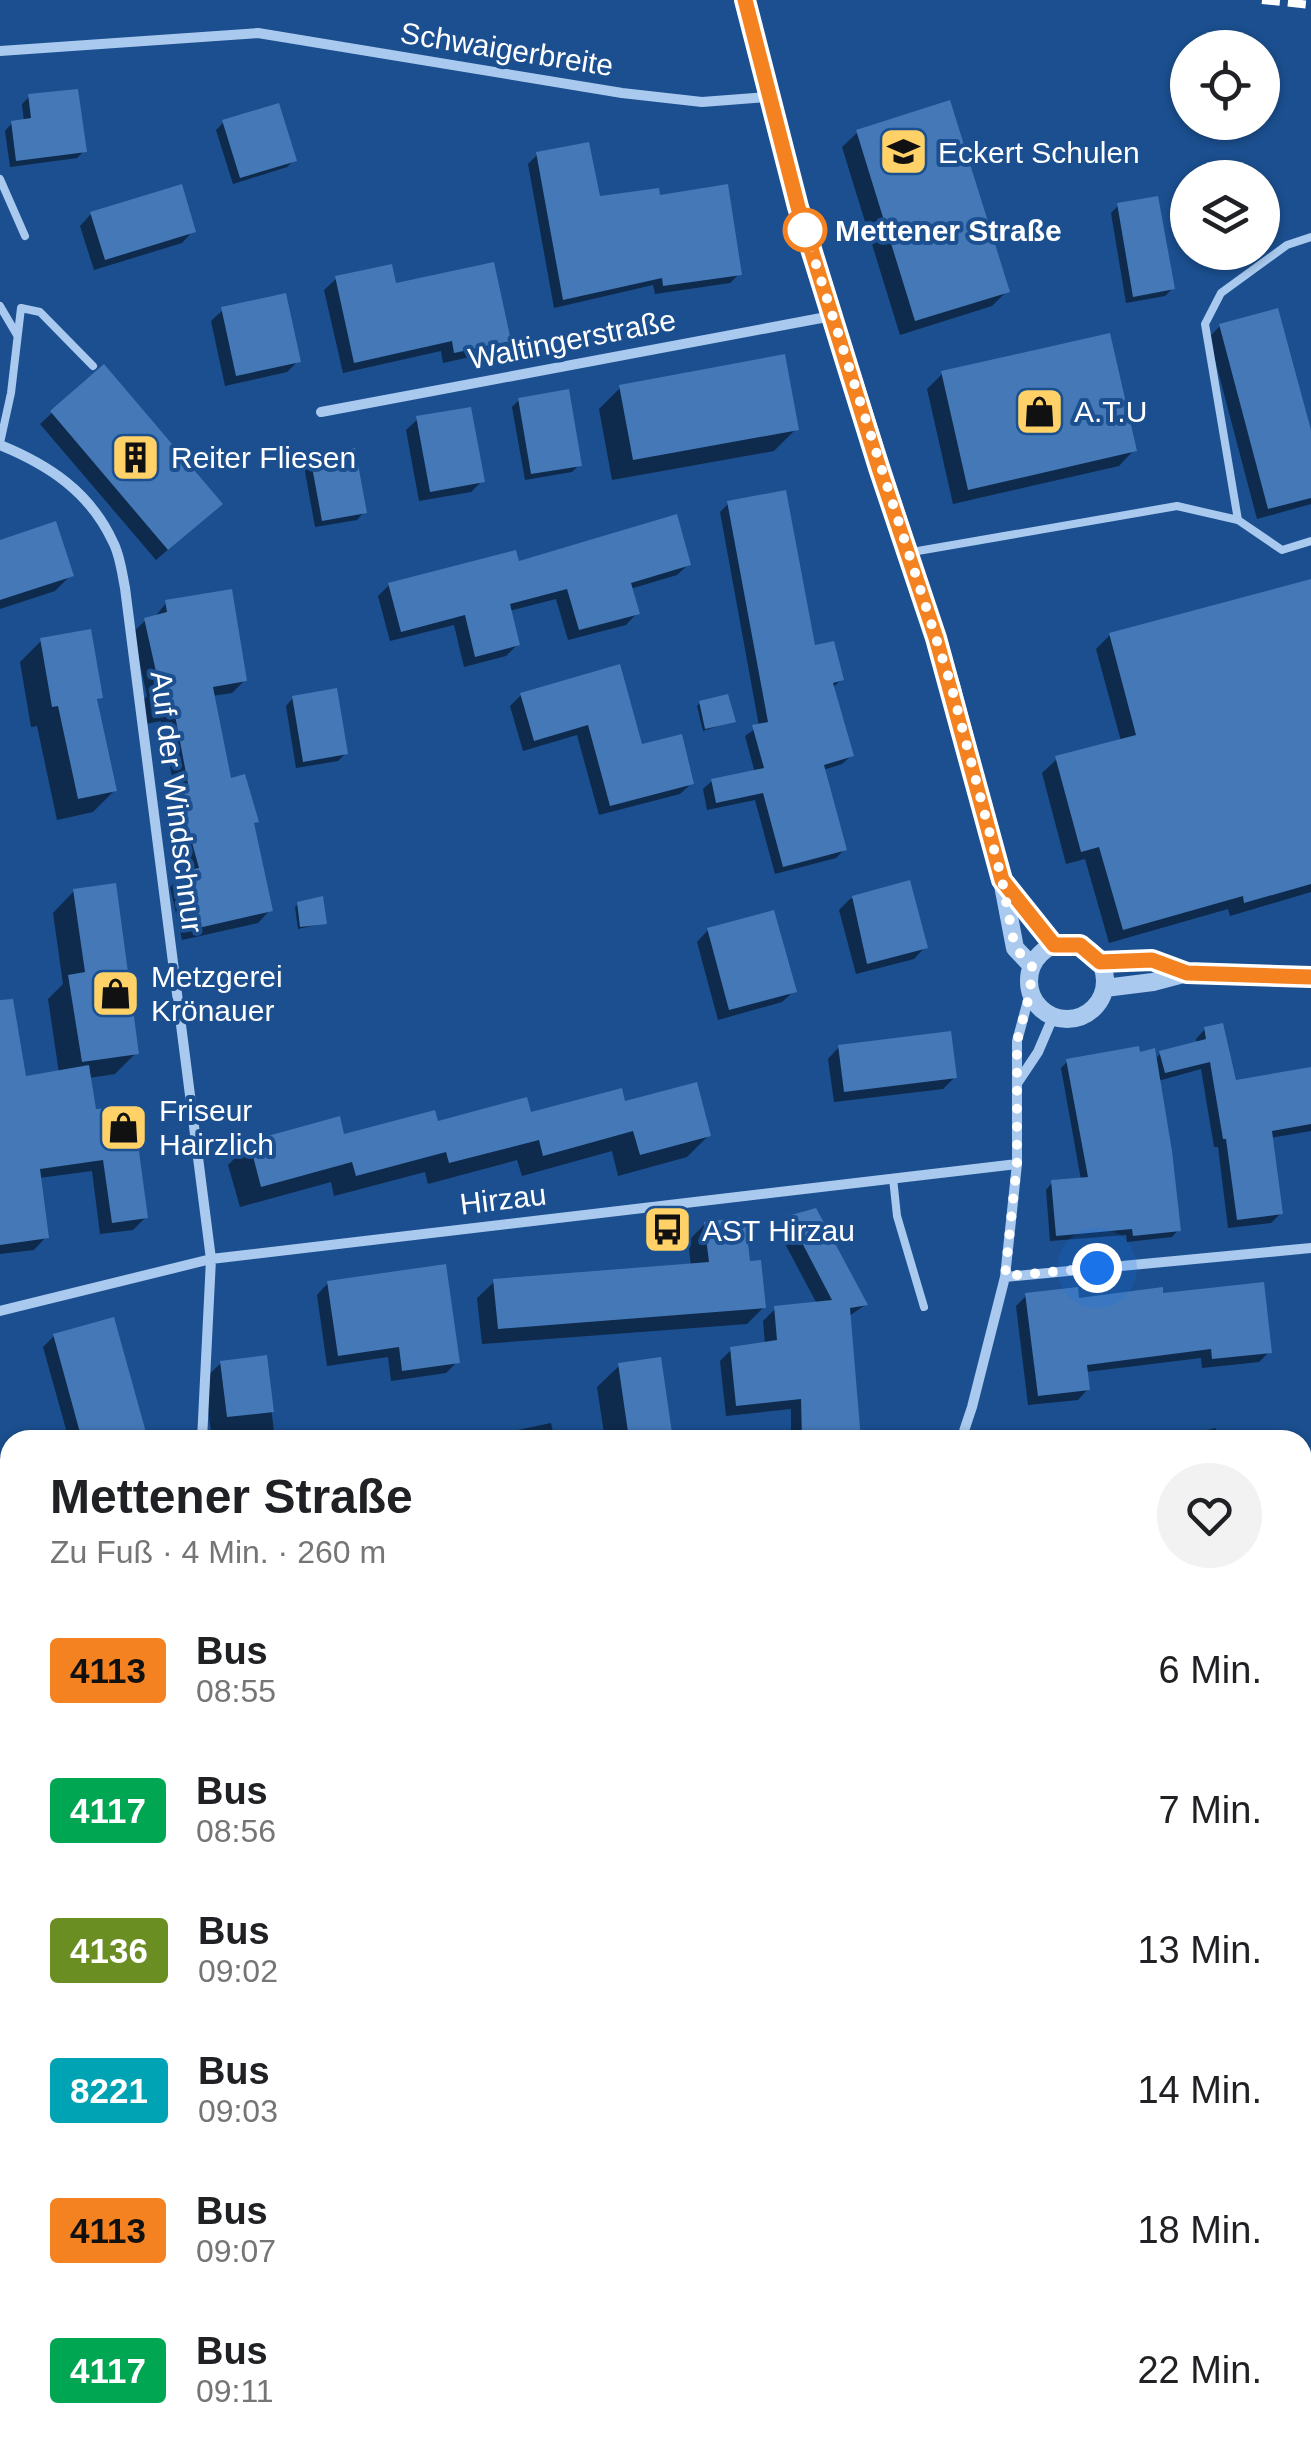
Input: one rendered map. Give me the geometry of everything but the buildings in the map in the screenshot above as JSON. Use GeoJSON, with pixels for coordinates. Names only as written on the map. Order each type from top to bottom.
{"type":"FeatureCollection","features":[{"type":"Feature","properties":{"kind":"street"},"geometry":{"type":"LineString","coordinates":[[745,0],[768,97],[832,316],[951,685],[1002,880],[1015,948],[1032,966]]}},
{"type":"Feature","properties":{"kind":"street","name":"Schwaigerbreite"},"geometry":{"type":"LineString","coordinates":[[0,51],[258,33],[622,93],[702,102],[768,97]]}},
{"type":"Feature","properties":{"kind":"street","name":"Waltingerstraße"},"geometry":{"type":"LineString","coordinates":[[321,412],[832,316]]}},
{"type":"Feature","properties":{"kind":"street","name":"Auf der Windschnur"},"geometry":{"type":"LineString","coordinates":[[0,444],[61,476],[88,503],[114,543],[125,588],[211,1259],[202,1430]]}},
{"type":"Feature","properties":{"kind":"street"},"geometry":{"type":"LineString","coordinates":[[1002,880],[1054,945]]}},
{"type":"Feature","properties":{"kind":"street"},"geometry":{"type":"LineString","coordinates":[[964,1430],[1005,1276],[1017,1164],[1017,1041],[1030,993],[1032,966],[1040,953],[1054,945],[1080,945],[1100,962],[1105,988],[1097,1006],[1082,1018],[1053,1017],[1043,1012],[1030,993]]}},
{"type":"Feature","properties":{"kind":"street"},"geometry":{"type":"LineString","coordinates":[[1100,962],[1152,960],[1187,973]]}},
{"type":"Feature","properties":{"kind":"street"},"geometry":{"type":"LineString","coordinates":[[1105,988],[1187,973],[1311,977]]}},
{"type":"Feature","properties":{"kind":"street"},"geometry":{"type":"LineString","coordinates":[[1018,1082],[1038,1052],[1053,1017]]}},
{"type":"Feature","properties":{"kind":"street","name":"Hirzau"},"geometry":{"type":"LineString","coordinates":[[0,1311],[211,1259],[1017,1164]]}},
{"type":"Feature","properties":{"kind":"street"},"geometry":{"type":"LineString","coordinates":[[1005,1276],[1311,1248]]}},
{"type":"Feature","properties":{"kind":"lane"},"geometry":{"type":"LineString","coordinates":[[0,179],[25,236]]}},
{"type":"Feature","properties":{"kind":"lane"},"geometry":{"type":"LineString","coordinates":[[1238,520],[1205,324],[1221,293],[1287,246],[1311,237]]}},
{"type":"Feature","properties":{"kind":"lane"},"geometry":{"type":"LineString","coordinates":[[0,306],[16,335]]}},
{"type":"Feature","properties":{"kind":"lane"},"geometry":{"type":"LineString","coordinates":[[0,444],[11,393],[21,308],[40,312],[93,366]]}},
{"type":"Feature","properties":{"kind":"lane"},"geometry":{"type":"LineString","coordinates":[[908,554],[1177,506],[1238,520],[1282,550],[1311,541]]}},
{"type":"Feature","properties":{"kind":"lane"},"geometry":{"type":"LineString","coordinates":[[893,1178],[897,1216],[924,1307]]}},
{"type":"Feature","properties":{"kind":"railway"},"geometry":{"type":"LineString","coordinates":[[1262,0],[1311,5]]}},
{"type":"Feature","properties":{"kind":"bus line","name":"4113"},"geometry":{"type":"LineString","coordinates":[[745,0],[798,207],[936,638],[1002,880],[1054,945],[1080,945],[1100,962],[1152,960],[1187,973],[1311,977]]}},
{"type":"Feature","properties":{"kind":"place","name":"Eckert Schulen"},"geometry":{"type":"Point","coordinates":[903,152]}},
{"type":"Feature","properties":{"kind":"place","name":"Mettener Straße"},"geometry":{"type":"Point","coordinates":[805,230]}},
{"type":"Feature","properties":{"kind":"place","name":"A.T.U"},"geometry":{"type":"Point","coordinates":[1039,411]}},
{"type":"Feature","properties":{"kind":"place","name":"Reiter Fliesen"},"geometry":{"type":"Point","coordinates":[136,457]}},
{"type":"Feature","properties":{"kind":"place","name":"Metzgerei Krönauer"},"geometry":{"type":"Point","coordinates":[116,993]}},
{"type":"Feature","properties":{"kind":"place","name":"Friseur Hairzlich"},"geometry":{"type":"Point","coordinates":[124,1127]}},
{"type":"Feature","properties":{"kind":"place","name":"AST Hirzau"},"geometry":{"type":"Point","coordinates":[667,1230]}},
{"type":"Feature","properties":{"kind":"route"},"geometry":{"type":"LineString","coordinates":[[805,230],[951,685],[1002,880],[1015,948],[1032,966],[1030,993],[1017,1041],[1017,1164],[1005,1276],[1097,1268]]}}]}
